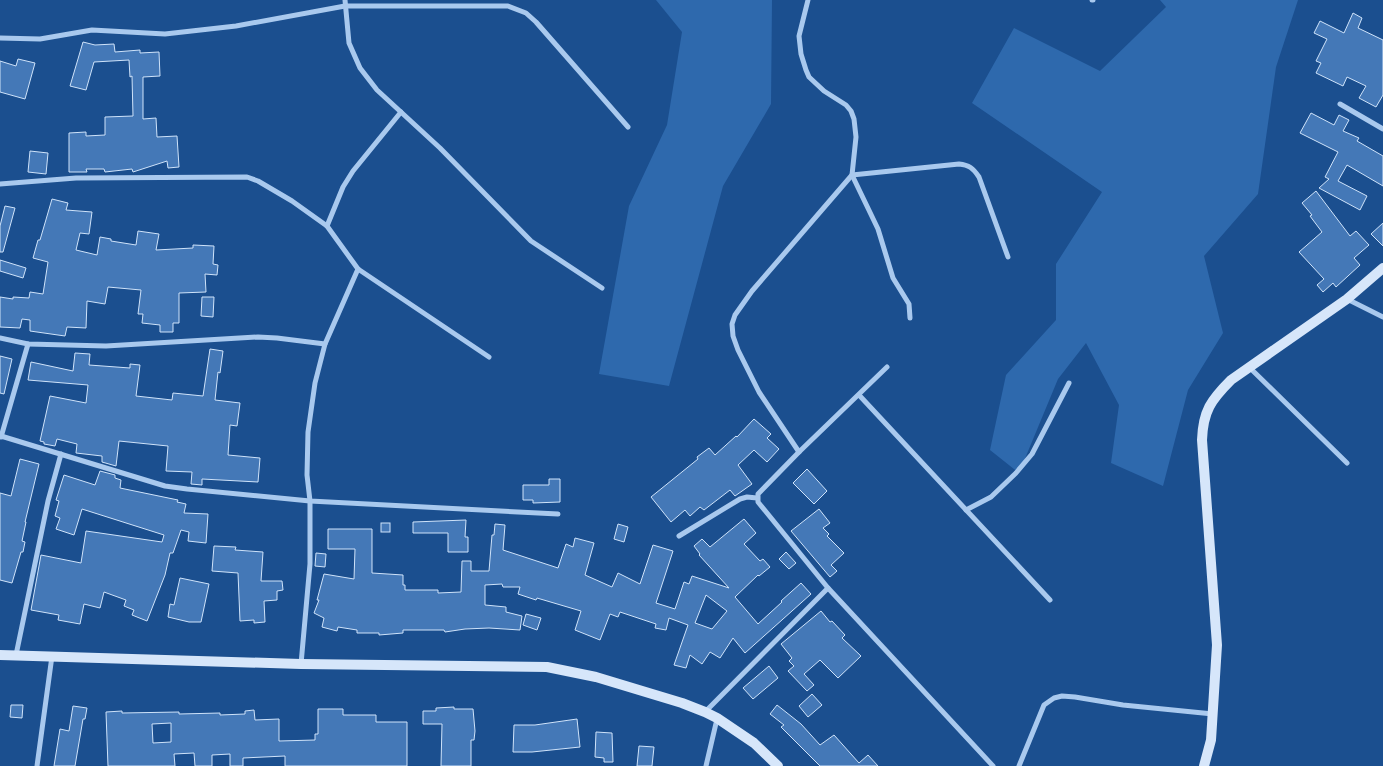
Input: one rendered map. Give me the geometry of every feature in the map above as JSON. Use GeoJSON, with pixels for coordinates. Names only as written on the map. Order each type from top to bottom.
{"type":"FeatureCollection","features":[{"type":"Feature","properties":{"kind":"street"},"geometry":{"type":"LineString","coordinates":[[345,0],[349,42],[360,68],[377,90],[440,148],[531,241],[602,288]]}},
{"type":"Feature","properties":{"kind":"street"},"geometry":{"type":"LineString","coordinates":[[808,0],[799,36],[801,54],[809,78],[824,91],[846,105],[851,111],[856,137],[852,175],[878,229],[893,278],[909,304],[910,318]]}},
{"type":"Feature","properties":{"kind":"street"},"geometry":{"type":"LineString","coordinates":[[0,38],[40,39],[92,30],[165,34],[236,26],[345,6],[508,6],[526,13],[536,22],[628,127]]}},
{"type":"Feature","properties":{"kind":"street"},"geometry":{"type":"LineString","coordinates":[[1340,104],[1383,129]]}},
{"type":"Feature","properties":{"kind":"street"},"geometry":{"type":"LineString","coordinates":[[327,226],[344,186],[353,171],[401,112]]}},
{"type":"Feature","properties":{"kind":"street"},"geometry":{"type":"LineString","coordinates":[[798,452],[759,392],[738,350],[733,336],[732,324],[735,315],[752,291],[852,175],[958,164],[968,165],[974,169],[979,177],[1008,257]]}},
{"type":"Feature","properties":{"kind":"street"},"geometry":{"type":"LineString","coordinates":[[0,184],[76,178],[247,177],[258,180],[327,226],[358,269],[489,357]]}},
{"type":"Feature","properties":{"kind":"street"},"geometry":{"type":"LineString","coordinates":[[1204,766],[1211,740],[1217,645],[1202,426],[1208,405],[1231,380],[1347,299],[1383,268]]}},
{"type":"Feature","properties":{"kind":"street"},"geometry":{"type":"LineString","coordinates":[[301,664],[310,564],[310,501],[307,475],[308,432],[315,383],[325,344],[358,269]]}},
{"type":"Feature","properties":{"kind":"street"},"geometry":{"type":"LineString","coordinates":[[1347,299],[1383,317]]}},
{"type":"Feature","properties":{"kind":"street"},"geometry":{"type":"LineString","coordinates":[[0,338],[28,344],[106,346],[258,338],[277,338],[325,344]]}},
{"type":"Feature","properties":{"kind":"street"},"geometry":{"type":"LineString","coordinates":[[28,344],[0,438],[61,454],[165,486],[187,489],[310,501],[558,514]]}},
{"type":"Feature","properties":{"kind":"street"},"geometry":{"type":"LineString","coordinates":[[887,367],[798,452],[758,494],[757,498],[760,506],[828,588],[993,766]]}},
{"type":"Feature","properties":{"kind":"street"},"geometry":{"type":"LineString","coordinates":[[1250,368],[1347,463]]}},
{"type":"Feature","properties":{"kind":"street"},"geometry":{"type":"LineString","coordinates":[[966,510],[991,496],[1016,473],[1032,454],[1069,383]]}},
{"type":"Feature","properties":{"kind":"street"},"geometry":{"type":"LineString","coordinates":[[859,394],[1050,600]]}},
{"type":"Feature","properties":{"kind":"street"},"geometry":{"type":"LineString","coordinates":[[16,655],[48,501],[61,454]]}},
{"type":"Feature","properties":{"kind":"street"},"geometry":{"type":"LineString","coordinates":[[679,536],[740,499],[747,497],[757,498]]}},
{"type":"Feature","properties":{"kind":"street"},"geometry":{"type":"LineString","coordinates":[[706,712],[828,588]]}},
{"type":"Feature","properties":{"kind":"street"},"geometry":{"type":"LineString","coordinates":[[0,655],[301,664],[547,667],[596,677],[706,712],[754,743],[778,766]]}},
{"type":"Feature","properties":{"kind":"street"},"geometry":{"type":"LineString","coordinates":[[36,766],[52,656]]}},
{"type":"Feature","properties":{"kind":"street"},"geometry":{"type":"LineString","coordinates":[[1019,766],[1044,705],[1054,698],[1075,696],[1123,705],[1213,714]]}},
{"type":"Feature","properties":{"kind":"street"},"geometry":{"type":"LineString","coordinates":[[706,766],[717,718]]}},
{"type":"Feature","properties":{"kind":"shaded area"},"geometry":{"type":"Polygon","coordinates":[[[656,0],[772,0],[771,104],[723,186],[669,386],[599,374],[629,206],[667,125],[682,32],[656,0]]]}},
{"type":"Feature","properties":{"kind":"shaded area"},"geometry":{"type":"Polygon","coordinates":[[[1160,0],[1298,0],[1276,67],[1258,194],[1204,256],[1223,333],[1188,390],[1163,486],[1111,463],[1119,405],[1086,343],[1058,379],[1019,473],[990,450],[1006,375],[1056,320],[1056,264],[1102,192],[972,103],[1014,28],[1100,71],[1166,7],[1160,0]]]}},
{"type":"Feature","properties":{"kind":"building"},"geometry":{"type":"Polygon","coordinates":[[[1353,13],[1362,18],[1358,28],[1383,40],[1383,95],[1376,107],[1359,98],[1366,86],[1347,77],[1343,86],[1316,73],[1321,63],[1316,61],[1327,39],[1314,33],[1320,21],[1344,33],[1353,13]]]}},
{"type":"Feature","properties":{"kind":"building"},"geometry":{"type":"Polygon","coordinates":[[[83,42],[95,45],[114,44],[115,52],[140,50],[140,53],[159,52],[160,76],[143,77],[143,119],[156,118],[157,137],[177,136],[179,167],[168,168],[167,161],[133,172],[132,169],[105,172],[104,169],[86,169],[87,172],[69,172],[69,133],[86,132],[86,136],[105,135],[105,117],[133,116],[132,76],[130,77],[129,60],[94,62],[86,90],[70,86],[83,42]]]}},
{"type":"Feature","properties":{"kind":"building"},"geometry":{"type":"Polygon","coordinates":[[[18,59],[35,63],[25,99],[0,92],[0,61],[16,66],[18,59]]]}},
{"type":"Feature","properties":{"kind":"building"},"geometry":{"type":"Polygon","coordinates":[[[1311,113],[1334,125],[1339,115],[1349,120],[1343,131],[1359,138],[1357,141],[1383,156],[1383,186],[1347,165],[1338,181],[1367,196],[1360,210],[1319,188],[1329,179],[1325,177],[1338,152],[1300,133],[1311,113]]]}},
{"type":"Feature","properties":{"kind":"building"},"geometry":{"type":"Polygon","coordinates":[[[30,151],[48,153],[46,174],[28,172],[30,151]]]}},
{"type":"Feature","properties":{"kind":"building"},"geometry":{"type":"Polygon","coordinates":[[[1316,191],[1350,236],[1356,231],[1369,245],[1354,258],[1360,265],[1336,287],[1333,283],[1323,292],[1317,285],[1324,279],[1299,252],[1322,232],[1302,203],[1316,191]]]}},
{"type":"Feature","properties":{"kind":"building"},"geometry":{"type":"Polygon","coordinates":[[[52,199],[68,203],[66,210],[92,212],[89,234],[80,233],[76,250],[97,255],[100,237],[111,239],[111,241],[136,245],[138,231],[159,234],[156,250],[193,248],[193,245],[214,246],[213,264],[218,265],[217,275],[205,274],[206,292],[179,293],[179,323],[173,323],[173,332],[160,332],[160,325],[142,323],[143,314],[138,314],[141,290],[108,287],[105,304],[87,301],[86,328],[67,327],[65,336],[30,331],[30,320],[22,319],[20,328],[0,327],[0,297],[13,299],[13,297],[29,298],[30,292],[43,294],[48,262],[33,258],[52,199]]]}},
{"type":"Feature","properties":{"kind":"building"},"geometry":{"type":"Polygon","coordinates":[[[5,206],[15,208],[3,252],[0,252],[0,226],[5,206]]]}},
{"type":"Feature","properties":{"kind":"building"},"geometry":{"type":"Polygon","coordinates":[[[1383,223],[1383,246],[1371,234],[1383,223]]]}},
{"type":"Feature","properties":{"kind":"building"},"geometry":{"type":"Polygon","coordinates":[[[0,260],[26,268],[23,278],[0,271],[0,260]]]}},
{"type":"Feature","properties":{"kind":"building"},"geometry":{"type":"Polygon","coordinates":[[[202,297],[214,297],[213,317],[201,316],[202,297]]]}},
{"type":"Feature","properties":{"kind":"building"},"geometry":{"type":"Polygon","coordinates":[[[210,349],[223,351],[220,373],[218,372],[215,400],[240,403],[237,426],[230,425],[228,455],[260,458],[258,482],[202,479],[202,485],[191,484],[192,472],[166,471],[168,446],[119,441],[116,466],[102,462],[102,456],[76,453],[77,444],[57,439],[55,446],[44,444],[44,442],[40,441],[50,396],[86,403],[88,385],[28,380],[31,362],[73,371],[75,353],[90,354],[89,365],[130,368],[130,364],[140,365],[136,396],[172,400],[173,393],[203,396],[210,349]]]}},
{"type":"Feature","properties":{"kind":"building"},"geometry":{"type":"Polygon","coordinates":[[[0,356],[12,359],[4,394],[0,393],[0,356]]]}},
{"type":"Feature","properties":{"kind":"building"},"geometry":{"type":"Polygon","coordinates":[[[754,419],[771,434],[767,438],[779,449],[767,462],[754,450],[738,465],[752,484],[735,496],[730,490],[704,510],[700,507],[690,516],[685,510],[671,522],[651,497],[709,448],[715,455],[737,437],[754,419]]]}},
{"type":"Feature","properties":{"kind":"building"},"geometry":{"type":"Polygon","coordinates":[[[20,459],[39,464],[25,522],[22,541],[25,542],[23,552],[21,552],[12,583],[0,580],[0,493],[11,496],[20,459]]]}},
{"type":"Feature","properties":{"kind":"building"},"geometry":{"type":"Polygon","coordinates":[[[807,469],[827,491],[814,504],[793,483],[807,469]]]}},
{"type":"Feature","properties":{"kind":"building"},"geometry":{"type":"Polygon","coordinates":[[[100,471],[115,475],[115,478],[121,480],[120,488],[178,500],[177,502],[186,504],[184,513],[208,514],[206,543],[188,541],[189,532],[181,530],[173,553],[170,553],[165,575],[147,621],[132,615],[134,610],[124,606],[126,600],[104,592],[100,608],[84,604],[80,624],[58,620],[59,615],[31,610],[41,555],[81,563],[86,531],[162,542],[164,535],[82,509],[74,535],[56,529],[60,518],[55,516],[59,501],[56,500],[64,475],[95,485],[100,471]]]}},
{"type":"Feature","properties":{"kind":"building"},"geometry":{"type":"Polygon","coordinates":[[[549,479],[560,479],[560,502],[533,503],[533,500],[523,500],[523,485],[549,485],[549,479]]]}},
{"type":"Feature","properties":{"kind":"building"},"geometry":{"type":"Polygon","coordinates":[[[819,509],[830,523],[823,528],[829,534],[827,536],[844,553],[831,565],[837,571],[830,577],[791,531],[819,509]]]}},
{"type":"Feature","properties":{"kind":"building"},"geometry":{"type":"Polygon","coordinates":[[[744,519],[756,533],[744,544],[760,561],[763,559],[770,567],[758,575],[735,597],[758,624],[801,583],[811,594],[745,653],[733,638],[720,658],[710,652],[702,664],[690,655],[686,668],[674,665],[688,625],[669,618],[666,630],[655,628],[656,624],[620,612],[618,617],[610,614],[600,640],[575,630],[581,611],[518,594],[520,587],[503,587],[502,584],[485,585],[485,605],[506,607],[506,612],[522,616],[520,630],[489,628],[445,632],[444,630],[403,630],[403,633],[379,635],[379,633],[357,633],[357,630],[338,627],[337,631],[322,627],[324,618],[314,613],[319,600],[317,600],[324,574],[354,579],[355,549],[328,549],[328,529],[372,529],[372,573],[403,575],[405,590],[438,590],[438,593],[461,592],[462,561],[471,561],[471,571],[489,571],[492,535],[494,535],[495,524],[505,525],[503,550],[558,568],[566,544],[573,547],[575,538],[594,543],[585,575],[612,587],[618,573],[640,584],[653,545],[673,551],[656,603],[675,609],[684,582],[689,584],[692,576],[729,588],[699,555],[694,546],[702,539],[710,547],[744,519]],[[706,595],[695,623],[712,629],[727,611],[706,595]]]}},
{"type":"Feature","properties":{"kind":"building"},"geometry":{"type":"Polygon","coordinates":[[[466,520],[465,537],[468,537],[468,552],[448,552],[448,533],[413,533],[413,522],[466,520]]]}},
{"type":"Feature","properties":{"kind":"building"},"geometry":{"type":"Polygon","coordinates":[[[381,523],[390,523],[390,532],[381,532],[381,523]]]}},
{"type":"Feature","properties":{"kind":"building"},"geometry":{"type":"Polygon","coordinates":[[[618,524],[628,527],[624,542],[614,539],[618,524]]]}},
{"type":"Feature","properties":{"kind":"building"},"geometry":{"type":"Polygon","coordinates":[[[214,546],[236,547],[235,550],[263,552],[261,581],[282,581],[283,590],[277,591],[277,600],[264,601],[265,622],[254,623],[254,620],[240,621],[238,573],[212,571],[214,546]]]}},
{"type":"Feature","properties":{"kind":"building"},"geometry":{"type":"Polygon","coordinates":[[[786,552],[796,563],[789,569],[779,559],[786,552]]]}},
{"type":"Feature","properties":{"kind":"building"},"geometry":{"type":"Polygon","coordinates":[[[316,553],[326,554],[325,567],[315,566],[316,553]]]}},
{"type":"Feature","properties":{"kind":"building"},"geometry":{"type":"Polygon","coordinates":[[[180,578],[209,584],[201,622],[189,622],[168,617],[170,604],[174,605],[180,578]]]}},
{"type":"Feature","properties":{"kind":"building"},"geometry":{"type":"Polygon","coordinates":[[[821,611],[845,635],[842,638],[861,656],[838,678],[820,660],[804,674],[814,685],[807,691],[788,671],[794,666],[789,661],[792,658],[781,644],[821,611]]]}},
{"type":"Feature","properties":{"kind":"building"},"geometry":{"type":"Polygon","coordinates":[[[526,614],[541,618],[537,630],[523,625],[526,614]]]}},
{"type":"Feature","properties":{"kind":"building"},"geometry":{"type":"Polygon","coordinates":[[[769,666],[778,678],[753,699],[743,688],[769,666]]]}},
{"type":"Feature","properties":{"kind":"building"},"geometry":{"type":"Polygon","coordinates":[[[812,694],[822,705],[808,717],[799,706],[812,694]]]}},
{"type":"Feature","properties":{"kind":"building"},"geometry":{"type":"Polygon","coordinates":[[[11,705],[23,705],[22,718],[10,717],[11,705]]]}},
{"type":"Feature","properties":{"kind":"building"},"geometry":{"type":"Polygon","coordinates":[[[777,705],[801,724],[820,745],[834,735],[859,763],[868,755],[878,766],[820,766],[781,727],[784,725],[770,714],[777,705]]]}},
{"type":"Feature","properties":{"kind":"building"},"geometry":{"type":"Polygon","coordinates":[[[73,706],[87,708],[85,719],[83,719],[75,766],[54,766],[60,729],[69,731],[73,706]]]}},
{"type":"Feature","properties":{"kind":"building"},"geometry":{"type":"Polygon","coordinates":[[[454,707],[454,709],[473,709],[475,731],[474,740],[471,740],[471,766],[441,766],[442,724],[423,724],[423,711],[436,711],[436,708],[454,707]]]}},
{"type":"Feature","properties":{"kind":"building"},"geometry":{"type":"Polygon","coordinates":[[[318,709],[343,709],[343,715],[376,715],[376,722],[407,722],[407,766],[285,766],[285,756],[243,758],[243,766],[230,766],[230,754],[212,755],[212,766],[195,766],[194,753],[174,754],[175,766],[108,766],[106,712],[220,713],[220,715],[245,714],[245,711],[254,710],[255,720],[279,719],[279,741],[315,740],[315,734],[318,734],[318,709]],[[171,723],[152,724],[153,743],[171,742],[171,723]]]}},
{"type":"Feature","properties":{"kind":"building"},"geometry":{"type":"Polygon","coordinates":[[[577,719],[580,747],[513,752],[514,725],[535,725],[577,719]]]}},
{"type":"Feature","properties":{"kind":"building"},"geometry":{"type":"Polygon","coordinates":[[[596,732],[612,733],[613,762],[604,762],[604,758],[595,757],[596,732]]]}},
{"type":"Feature","properties":{"kind":"building"},"geometry":{"type":"Polygon","coordinates":[[[639,746],[654,747],[652,766],[637,766],[639,746]]]}}]}
